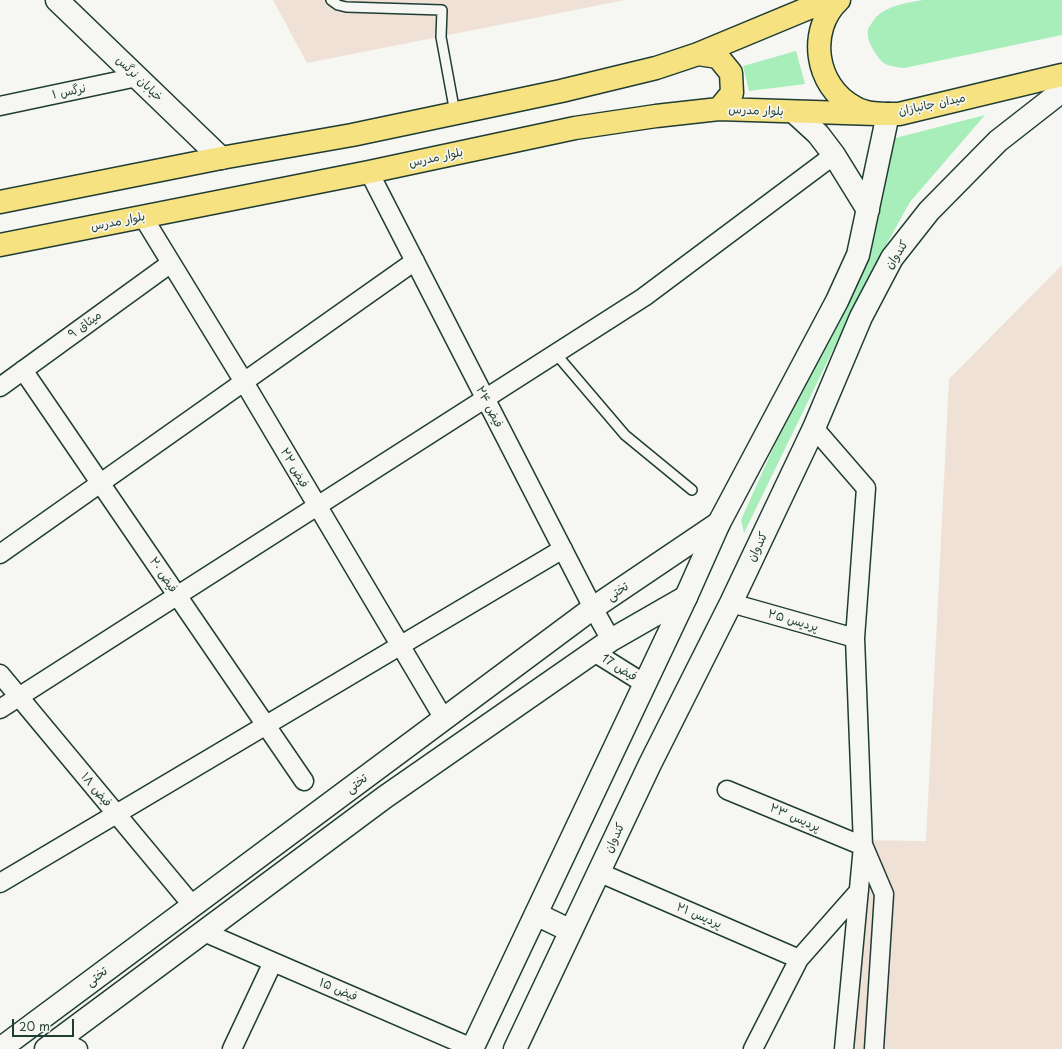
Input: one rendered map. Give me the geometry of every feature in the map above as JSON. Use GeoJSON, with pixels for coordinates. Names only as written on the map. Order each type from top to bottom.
{"type":"FeatureCollection","features":[{"type":"Feature","properties":{"kind":"highway"},"geometry":{"type":"LineString","coordinates":[[0,202],[221,158],[352,135],[561,91],[656,68],[698,54],[828,0]]}},
{"type":"Feature","properties":{"kind":"highway","name":"میدان جانبازان"},"geometry":{"type":"LineString","coordinates":[[839,0],[831,8],[821,28],[818,51],[823,74],[836,93],[854,107],[882,114],[899,114],[1062,75]]}},
{"type":"Feature","properties":{"kind":"highway"},"geometry":{"type":"LineString","coordinates":[[698,54],[718,57],[731,73],[732,93],[719,109]]}},
{"type":"Feature","properties":{"kind":"highway","name":"بلوار مدرس"},"geometry":{"type":"LineString","coordinates":[[0,246],[369,172],[575,128],[656,116],[719,109],[882,114]]}},
{"type":"Feature","properties":{"kind":"main road","name":"خیابان نرگس"},"geometry":{"type":"LineString","coordinates":[[57,0],[221,158]]}},
{"type":"Feature","properties":{"kind":"main road","name":"کندوان"},"geometry":{"type":"LineString","coordinates":[[515,1049],[650,764],[731,603],[814,428],[861,317],[892,258],[928,210],[998,141],[1062,91]]}},
{"type":"Feature","properties":{"kind":"main road"},"geometry":{"type":"LineString","coordinates":[[794,112],[818,134],[834,156],[868,210]]}},
{"type":"Feature","properties":{"kind":"main road"},"geometry":{"type":"LineString","coordinates":[[472,1048],[686,597],[719,523],[837,302],[858,255],[868,210],[882,114]]}},
{"type":"Feature","properties":{"kind":"main road","name":"تختی"},"geometry":{"type":"LineString","coordinates":[[0,1049],[593,608],[719,523]]}},
{"type":"Feature","properties":{"kind":"main road"},"geometry":{"type":"LineString","coordinates":[[61,1046],[129,987],[385,797],[602,646],[686,597]]}},
{"type":"Feature","properties":{"kind":"main road"},"geometry":{"type":"LineString","coordinates":[[536,914],[571,931]]}},
{"type":"Feature","properties":{"kind":"main road"},"geometry":{"type":"LineString","coordinates":[[112,965],[129,987]]}},
{"type":"Feature","properties":{"kind":"street","name":"نرگس ۱"},"geometry":{"type":"LineString","coordinates":[[0,106],[137,77]]}},
{"type":"Feature","properties":{"kind":"street"},"geometry":{"type":"LineString","coordinates":[[0,709],[644,297],[834,156]]}},
{"type":"Feature","properties":{"kind":"street","name":"فیض ۲۴"},"geometry":{"type":"LineString","coordinates":[[369,172],[593,608],[602,646]]}},
{"type":"Feature","properties":{"kind":"street","name":"فیض ۲۲"},"geometry":{"type":"LineString","coordinates":[[143,217],[244,382],[444,719]]}},
{"type":"Feature","properties":{"kind":"street"},"geometry":{"type":"LineString","coordinates":[[0,554],[415,262]]}},
{"type":"Feature","properties":{"kind":"street","name":"میثاق ۹"},"geometry":{"type":"LineString","coordinates":[[0,387],[171,263]]}},
{"type":"Feature","properties":{"kind":"street","name":"فیض ۲۰"},"geometry":{"type":"LineString","coordinates":[[23,370],[304,781]]}},
{"type":"Feature","properties":{"kind":"street"},"geometry":{"type":"LineString","coordinates":[[814,428],[866,488],[855,638],[863,846],[844,1049]]}},
{"type":"Feature","properties":{"kind":"street"},"geometry":{"type":"LineString","coordinates":[[0,883],[563,549]]}},
{"type":"Feature","properties":{"kind":"street","name":"پردیس ۲۵"},"geometry":{"type":"LineString","coordinates":[[731,603],[855,638]]}},
{"type":"Feature","properties":{"kind":"street","name":"فیض 17"},"geometry":{"type":"LineString","coordinates":[[602,646],[645,684]]}},
{"type":"Feature","properties":{"kind":"street","name":"فیض ۱۸"},"geometry":{"type":"LineString","coordinates":[[0,674],[193,906]]}},
{"type":"Feature","properties":{"kind":"street","name":"پردیس ۲۳"},"geometry":{"type":"LineString","coordinates":[[727,790],[863,846]]}},
{"type":"Feature","properties":{"kind":"street"},"geometry":{"type":"LineString","coordinates":[[863,846],[884,894],[874,1049]]}},
{"type":"Feature","properties":{"kind":"street","name":"پردیس ۲۱"},"geometry":{"type":"LineString","coordinates":[[598,872],[799,959]]}},
{"type":"Feature","properties":{"kind":"street"},"geometry":{"type":"LineString","coordinates":[[753,1049],[799,959],[859,891]]}},
{"type":"Feature","properties":{"kind":"street","name":"فیض ۱۵"},"geometry":{"type":"LineString","coordinates":[[204,932],[472,1048]]}},
{"type":"Feature","properties":{"kind":"street"},"geometry":{"type":"LineString","coordinates":[[232,1049],[273,962]]}},
{"type":"Feature","properties":{"kind":"lane"},"geometry":{"type":"LineString","coordinates":[[331,0],[346,8],[442,10],[441,37],[455,113]]}},
{"type":"Feature","properties":{"kind":"lane"},"geometry":{"type":"LineString","coordinates":[[556,354],[625,435],[692,490]]}},
{"type":"Feature","properties":{"kind":"shaded area"},"geometry":{"type":"Polygon","coordinates":[[[273,0],[625,0],[307,63],[273,0]]]}},
{"type":"Feature","properties":{"kind":"shaded area"},"geometry":{"type":"Polygon","coordinates":[[[1062,265],[1062,1049],[844,1049],[857,840],[926,841],[949,379],[1062,265]]]}},
{"type":"Feature","properties":{"kind":"green space"},"geometry":{"type":"Polygon","coordinates":[[[923,0],[1062,0],[1062,35],[904,68],[890,66],[879,59],[870,44],[868,39],[868,30],[870,25],[876,17],[892,7],[923,0]]]}},
{"type":"Feature","properties":{"kind":"green space"},"geometry":{"type":"Polygon","coordinates":[[[796,51],[805,84],[749,91],[743,66],[796,51]]]}},
{"type":"Feature","properties":{"kind":"green space"},"geometry":{"type":"Polygon","coordinates":[[[985,115],[910,202],[871,272],[744,533],[741,520],[874,223],[880,142],[985,115]]]}}]}
